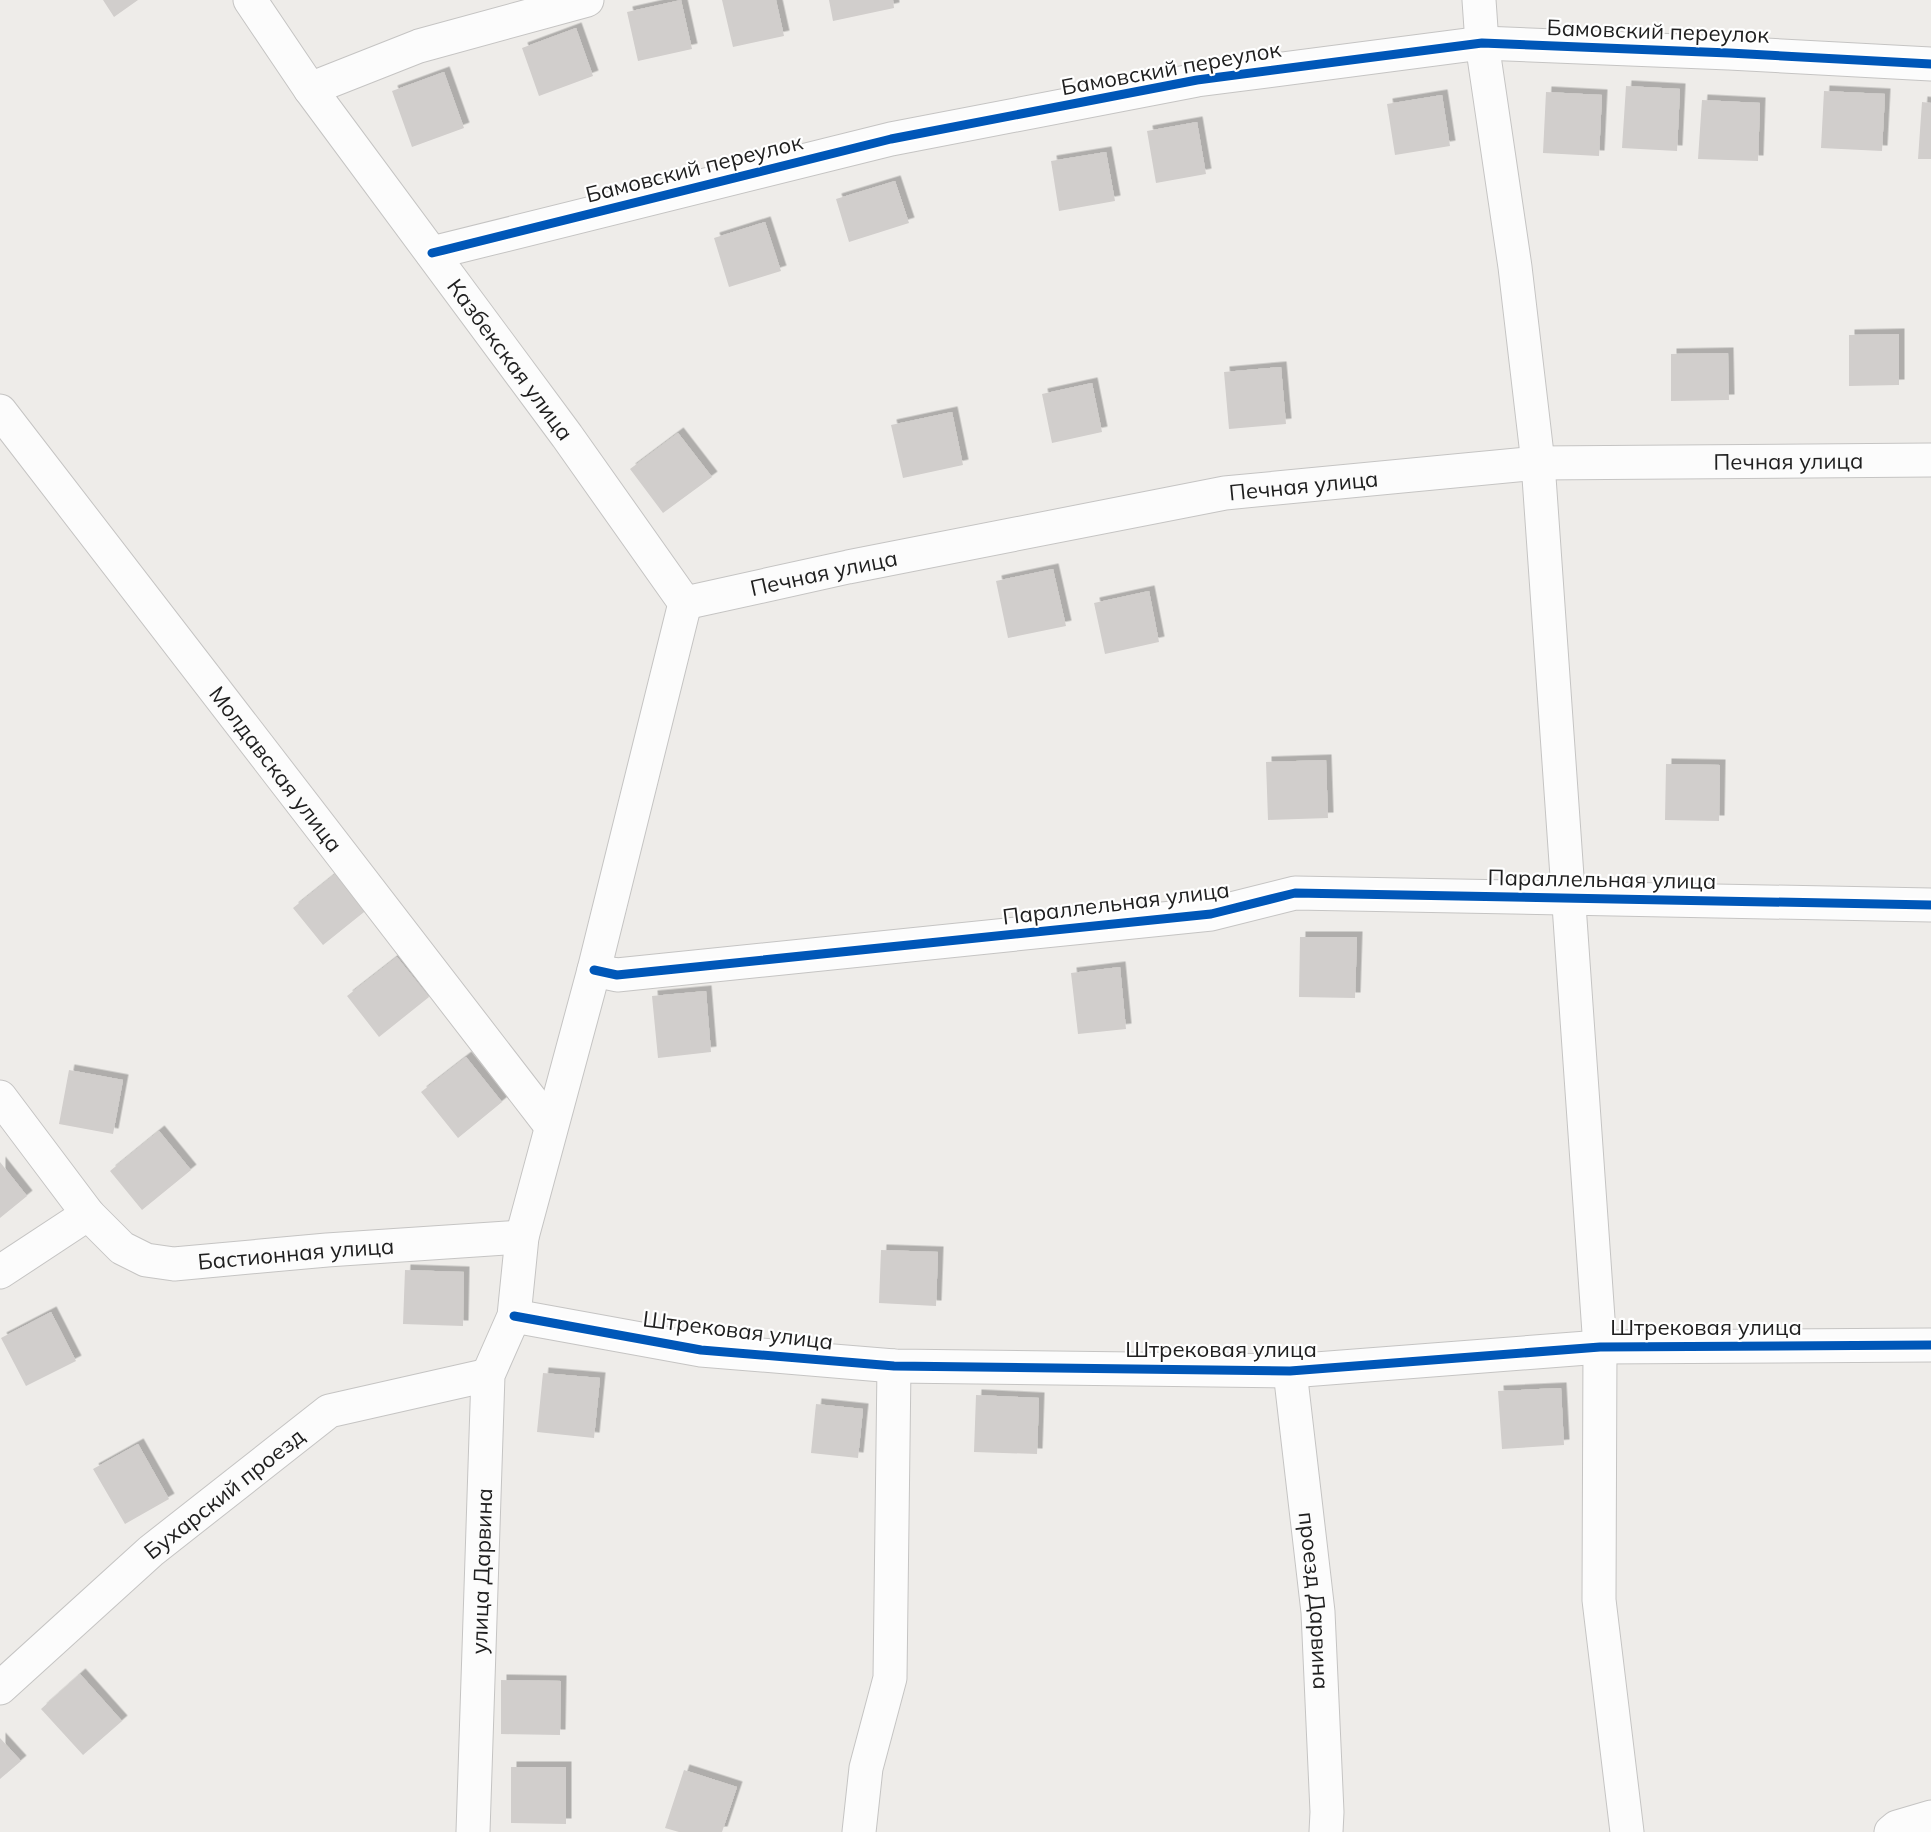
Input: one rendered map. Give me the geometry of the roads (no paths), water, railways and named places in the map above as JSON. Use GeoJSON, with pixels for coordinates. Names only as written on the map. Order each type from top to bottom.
{"type":"FeatureCollection","features":[{"type":"Feature","properties":{"kind":"street","name":"Казбекская улица"},"geometry":{"type":"LineString","coordinates":[[250,0],[310,89],[567,436],[685,603]]}},
{"type":"Feature","properties":{"kind":"street"},"geometry":{"type":"LineString","coordinates":[[310,89],[419,46],[587,0]]}},
{"type":"Feature","properties":{"kind":"street"},"geometry":{"type":"LineString","coordinates":[[1479,0],[1482,43],[1515,267],[1538,463],[1600,1347],[1599,1600],[1627,1832]]}},
{"type":"Feature","properties":{"kind":"street","name":"Бамовский переулок"},"geometry":{"type":"LineString","coordinates":[[432,253],[903,137],[1197,80],[1482,43],[1931,64]]}},
{"type":"Feature","properties":{"kind":"street","name":"Молдавская улица"},"geometry":{"type":"LineString","coordinates":[[0,411],[551,1126]]}},
{"type":"Feature","properties":{"kind":"street","name":"Печная улица"},"geometry":{"type":"LineString","coordinates":[[685,603],[848,567],[1225,493],[1538,463],[1931,460]]}},
{"type":"Feature","properties":{"kind":"street","name":"улица Дарвина"},"geometry":{"type":"LineString","coordinates":[[473,1832],[488,1375],[514,1316],[522,1237],[594,970],[685,603]]}},
{"type":"Feature","properties":{"kind":"street","name":"Параллельная улица"},"geometry":{"type":"LineString","coordinates":[[594,970],[617,975],[1211,914],[1295,893],[1931,906]]}},
{"type":"Feature","properties":{"kind":"street","name":"Бастионная улица"},"geometry":{"type":"LineString","coordinates":[[0,1097],[88,1214],[122,1248],[146,1260],[174,1264],[327,1250],[522,1237]]}},
{"type":"Feature","properties":{"kind":"street"},"geometry":{"type":"LineString","coordinates":[[0,1272],[88,1214]]}},
{"type":"Feature","properties":{"kind":"street","name":"Штрековая улица"},"geometry":{"type":"LineString","coordinates":[[514,1316],[701,1350],[894,1366],[1290,1371],[1600,1347],[1931,1345]]}},
{"type":"Feature","properties":{"kind":"street"},"geometry":{"type":"LineString","coordinates":[[859,1832],[866,1768],[890,1678],[894,1366]]}},
{"type":"Feature","properties":{"kind":"street","name":"проезд Дарвина"},"geometry":{"type":"LineString","coordinates":[[1290,1371],[1317,1612],[1327,1812],[1326,1832]]}},
{"type":"Feature","properties":{"kind":"street","name":"Бухарский проезд"},"geometry":{"type":"LineString","coordinates":[[0,1688],[151,1551],[329,1411],[488,1375]]}},
{"type":"Feature","properties":{"kind":"street"},"geometry":{"type":"LineString","coordinates":[[1891,1832],[1897,1827],[1931,1817]]}}]}
